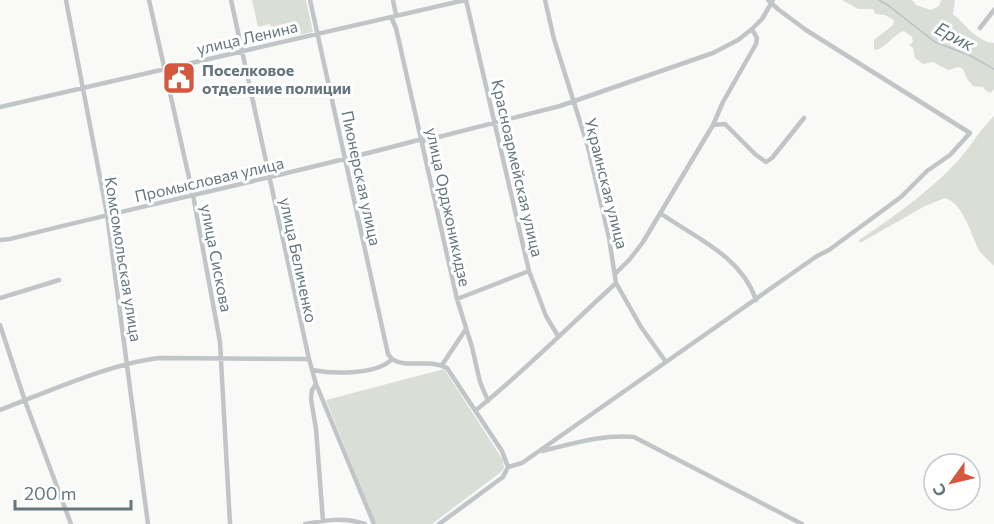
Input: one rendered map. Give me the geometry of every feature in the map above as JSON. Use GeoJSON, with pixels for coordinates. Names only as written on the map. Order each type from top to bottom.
{"type":"FeatureCollection","features":[{"type":"Feature","properties":{"kind":"street","name":"Комсомольская улица"},"geometry":{"type":"LineString","coordinates":[[66,0],[107,214],[148,524]]}},
{"type":"Feature","properties":{"kind":"street","name":"улица Сискова"},"geometry":{"type":"LineString","coordinates":[[149,0],[193,195],[222,359],[230,524]]}},
{"type":"Feature","properties":{"kind":"street","name":"улица Беличенко"},"geometry":{"type":"LineString","coordinates":[[231,0],[312,370],[374,524]]}},
{"type":"Feature","properties":{"kind":"street","name":"Пионерская улица"},"geometry":{"type":"LineString","coordinates":[[310,0],[388,354],[392,359]]}},
{"type":"Feature","properties":{"kind":"street","name":"улица Орджоникидзе"},"geometry":{"type":"LineString","coordinates":[[393,0],[396,28],[457,299],[480,382],[488,401]]}},
{"type":"Feature","properties":{"kind":"street","name":"улица Ленина"},"geometry":{"type":"LineString","coordinates":[[0,107],[465,0]]}},
{"type":"Feature","properties":{"kind":"street","name":"Красноармейская улица"},"geometry":{"type":"LineString","coordinates":[[465,0],[496,123],[529,271],[546,316],[558,336]]}},
{"type":"Feature","properties":{"kind":"street","name":"Украинская улица"},"geometry":{"type":"LineString","coordinates":[[545,0],[554,39],[588,147],[616,273],[616,283],[641,327],[666,362]]}},
{"type":"Feature","properties":{"kind":"street","name":"Промысловая улица"},"geometry":{"type":"LineString","coordinates":[[0,240],[496,123],[573,100],[713,53],[738,40],[752,29],[762,19],[771,1]]}},
{"type":"Feature","properties":{"kind":"street"},"geometry":{"type":"LineString","coordinates":[[508,467],[522,463],[829,250],[901,197],[927,171],[950,155],[970,133],[806,30],[771,1]]}},
{"type":"Feature","properties":{"kind":"street"},"geometry":{"type":"LineString","coordinates":[[980,28],[994,10]]}},
{"type":"Feature","properties":{"kind":"street"},"geometry":{"type":"LineString","coordinates":[[616,273],[630,260],[713,125],[756,45],[757,38],[752,29]]}},
{"type":"Feature","properties":{"kind":"street"},"geometry":{"type":"LineString","coordinates":[[718,112],[725,124],[766,162],[772,158],[804,118]]}},
{"type":"Feature","properties":{"kind":"street"},"geometry":{"type":"LineString","coordinates":[[713,125],[725,124]]}},
{"type":"Feature","properties":{"kind":"street"},"geometry":{"type":"LineString","coordinates":[[660,213],[688,233],[718,249],[751,287],[756,300]]}},
{"type":"Feature","properties":{"kind":"street"},"geometry":{"type":"LineString","coordinates":[[457,299],[529,271]]}},
{"type":"Feature","properties":{"kind":"street"},"geometry":{"type":"LineString","coordinates":[[0,298],[59,280]]}},
{"type":"Feature","properties":{"kind":"street"},"geometry":{"type":"LineString","coordinates":[[476,410],[533,362],[616,283]]}},
{"type":"Feature","properties":{"kind":"street"},"geometry":{"type":"LineString","coordinates":[[0,325],[71,524]]}},
{"type":"Feature","properties":{"kind":"street"},"geometry":{"type":"LineString","coordinates":[[442,365],[466,329]]}},
{"type":"Feature","properties":{"kind":"street"},"geometry":{"type":"LineString","coordinates":[[0,410],[128,364],[159,358],[309,359]]}},
{"type":"Feature","properties":{"kind":"street"},"geometry":{"type":"LineString","coordinates":[[312,370],[335,372],[374,369],[387,364],[392,359],[400,363],[433,362],[442,365],[452,373],[502,451],[508,467],[503,477],[439,524]]}},
{"type":"Feature","properties":{"kind":"street","name":"улица Беличенко"},"geometry":{"type":"LineString","coordinates":[[316,384],[312,390],[311,399],[316,429],[322,521]]}},
{"type":"Feature","properties":{"kind":"street"},"geometry":{"type":"LineString","coordinates":[[539,451],[598,438],[634,437],[802,524]]}},
{"type":"Feature","properties":{"kind":"street"},"geometry":{"type":"LineString","coordinates":[[305,524],[345,519],[365,524]]}},
{"type":"Feature","properties":{"kind":"shaded area"},"geometry":{"type":"Polygon","coordinates":[[[252,0],[306,0],[313,32],[274,40],[270,24],[258,27],[252,0]]]}},
{"type":"Feature","properties":{"kind":"shaded area"},"geometry":{"type":"Polygon","coordinates":[[[842,0],[912,0],[916,5],[931,10],[939,6],[941,0],[955,0],[953,14],[977,36],[994,43],[994,89],[991,93],[983,87],[973,86],[963,69],[958,67],[948,70],[933,62],[923,64],[915,58],[913,48],[909,45],[913,42],[912,37],[904,31],[874,50],[874,40],[893,25],[894,20],[885,15],[875,14],[873,9],[858,9],[842,0]]]}},
{"type":"Feature","properties":{"kind":"shaded area"},"geometry":{"type":"Polygon","coordinates":[[[994,116],[994,266],[979,251],[962,213],[945,198],[925,206],[860,243],[859,240],[909,205],[944,175],[994,116]]]}},
{"type":"Feature","properties":{"kind":"shaded area"},"geometry":{"type":"Polygon","coordinates":[[[444,369],[503,460],[504,468],[432,524],[376,524],[326,400],[444,369]]]}},
{"type":"Feature","properties":{"kind":"waterway","name":"Ерик"},"geometry":{"type":"LineString","coordinates":[[879,0],[935,42],[971,56],[994,69]]}},
{"type":"Feature","properties":{"kind":"place","name":"Поселковое отделение полиции"},"geometry":{"type":"Point","coordinates":[179,78]}}]}
